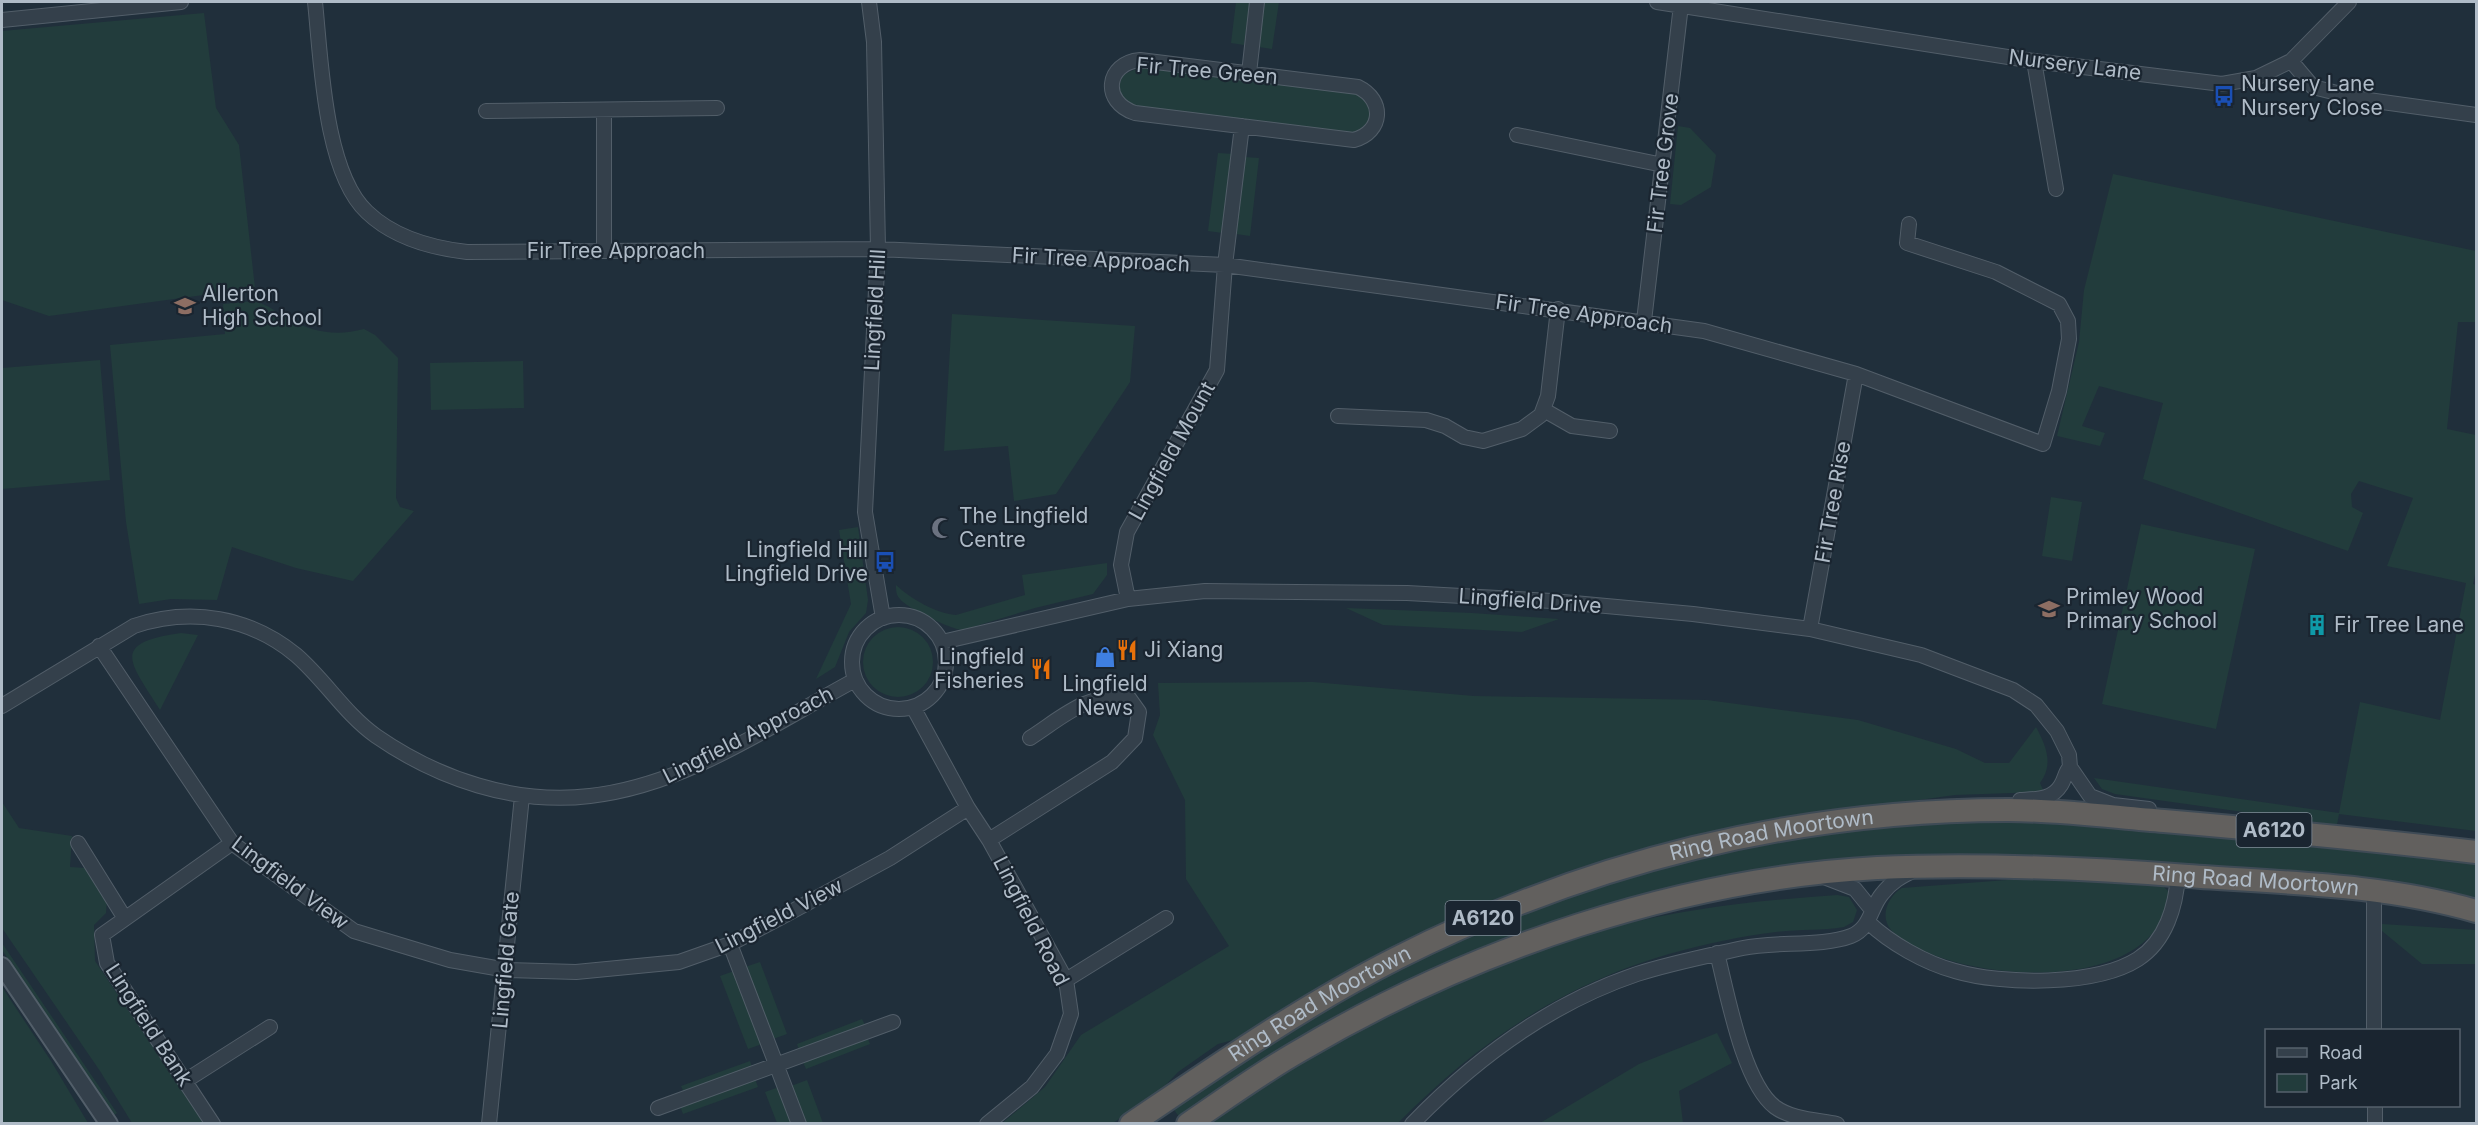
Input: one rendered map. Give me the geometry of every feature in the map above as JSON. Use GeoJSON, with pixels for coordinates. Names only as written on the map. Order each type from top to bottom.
{"type":"FeatureCollection","features":[{"type":"Feature","properties":{"kind":"highway","name":"Ring Road Moortown"},"geometry":{"type":"LineString","coordinates":[[1131,1124],[1291,1018],[1395,959],[1504,908],[1564,885],[1664,854],[1768,832],[1877,816],[2011,810],[2297,832],[2476,852]]}},
{"type":"Feature","properties":{"kind":"highway","name":"Ring Road Moortown"},"geometry":{"type":"LineString","coordinates":[[1188,1124],[1300,1050],[1383,1006],[1497,954],[1593,921],[1662,903],[1767,881],[1876,868],[2038,866],[2373,890],[2422,897],[2476,911]]}},
{"type":"Feature","properties":{"kind":"street"},"geometry":{"type":"LineString","coordinates":[[2,20],[181,2]]}},
{"type":"Feature","properties":{"kind":"street","name":"Fir Tree Approach"},"geometry":{"type":"LineString","coordinates":[[315,2],[326,103],[335,148],[348,185],[366,212],[388,227],[438,249],[467,252],[878,249],[1225,265],[1644,321],[1733,338],[1856,374],[2043,444],[2059,391],[2069,339],[2068,321],[2059,304],[1996,272],[1907,243],[1909,224]]}},
{"type":"Feature","properties":{"kind":"street","name":"Lingfield Hill"},"geometry":{"type":"LineString","coordinates":[[869,2],[874,42],[878,249],[865,512],[883,618]]}},
{"type":"Feature","properties":{"kind":"street"},"geometry":{"type":"LineString","coordinates":[[1248,73],[1257,2]]}},
{"type":"Feature","properties":{"kind":"street","name":"Nursery Lane"},"geometry":{"type":"LineString","coordinates":[[1658,2],[2034,61],[2222,84],[2256,78],[2291,61],[2349,2]]}},
{"type":"Feature","properties":{"kind":"street","name":"Fir Tree Grove"},"geometry":{"type":"LineString","coordinates":[[1644,321],[1681,5]]}},
{"type":"Feature","properties":{"kind":"street","name":"Fir Tree Green"},"geometry":{"type":"LineString","coordinates":[[1140,60],[1248,73],[1358,87],[1373,98],[1378,115],[1371,132],[1354,140],[1126,110],[1114,97],[1113,79],[1123,65],[1140,60]]}},
{"type":"Feature","properties":{"kind":"street"},"geometry":{"type":"LineString","coordinates":[[2034,61],[2056,189]]}},
{"type":"Feature","properties":{"kind":"street"},"geometry":{"type":"LineString","coordinates":[[2291,61],[2313,87],[2361,99],[2476,115]]}},
{"type":"Feature","properties":{"kind":"street"},"geometry":{"type":"LineString","coordinates":[[486,111],[717,108]]}},
{"type":"Feature","properties":{"kind":"street"},"geometry":{"type":"LineString","coordinates":[[604,111],[604,251]]}},
{"type":"Feature","properties":{"kind":"street","name":"Lingfield Mount"},"geometry":{"type":"LineString","coordinates":[[1128,599],[1121,565],[1127,532],[1217,370],[1225,265],[1242,126]]}},
{"type":"Feature","properties":{"kind":"street"},"geometry":{"type":"LineString","coordinates":[[1517,135],[1663,165]]}},
{"type":"Feature","properties":{"kind":"street"},"geometry":{"type":"LineString","coordinates":[[1338,416],[1426,420],[1444,426],[1464,437],[1483,441],[1522,429],[1544,410],[1548,396],[1558,309]]}},
{"type":"Feature","properties":{"kind":"street","name":"Fir Tree Rise"},"geometry":{"type":"LineString","coordinates":[[1810,629],[1856,374]]}},
{"type":"Feature","properties":{"kind":"street"},"geometry":{"type":"LineString","coordinates":[[1544,410],[1572,426],[1610,431]]}},
{"type":"Feature","properties":{"kind":"street","name":"Lingfield Drive"},"geometry":{"type":"LineString","coordinates":[[942,642],[1128,599],[1205,591],[1407,593],[1575,603],[1810,629],[1921,655],[2013,690],[2036,705],[2057,731],[2069,755],[2070,767],[2084,789],[2102,802],[2297,832]]}},
{"type":"Feature","properties":{"kind":"street"},"geometry":{"type":"LineString","coordinates":[[899,615],[920,620],[933,630],[942,642],[945,670],[940,685],[927,700],[912,707],[900,709],[884,707],[869,699],[855,680],[851,664],[855,644],[864,630],[883,618],[899,615]]}},
{"type":"Feature","properties":{"kind":"street","name":"Lingfield Approach"},"geometry":{"type":"LineString","coordinates":[[2,706],[134,626],[155,619],[211,616],[254,628],[297,656],[343,706],[375,735],[447,775],[522,796],[588,796],[645,786],[690,769],[855,680]]}},
{"type":"Feature","properties":{"kind":"street","name":"Lingfield View"},"geometry":{"type":"LineString","coordinates":[[99,646],[232,843],[354,931],[450,960],[507,970],[576,972],[679,962],[730,944],[890,858],[968,807]]}},
{"type":"Feature","properties":{"kind":"street"},"geometry":{"type":"LineString","coordinates":[[989,840],[1112,762],[1135,738],[1139,712],[1129,698],[1107,696],[1085,702],[1030,738]]}},
{"type":"Feature","properties":{"kind":"street","name":"Lingfield Road"},"geometry":{"type":"LineString","coordinates":[[912,707],[989,840],[1065,980],[1071,1014],[1057,1054],[1032,1088],[987,1124]]}},
{"type":"Feature","properties":{"kind":"street"},"geometry":{"type":"LineString","coordinates":[[1877,816],[2045,798],[2058,789],[2070,767]]}},
{"type":"Feature","properties":{"kind":"street","name":"Lingfield Gate"},"geometry":{"type":"LineString","coordinates":[[489,1124],[507,970],[510,898],[522,796]]}},
{"type":"Feature","properties":{"kind":"street"},"geometry":{"type":"LineString","coordinates":[[78,843],[124,917]]}},
{"type":"Feature","properties":{"kind":"street","name":"Lingfield Bank"},"geometry":{"type":"LineString","coordinates":[[213,1124],[107,963],[102,935],[124,917],[232,843]]}},
{"type":"Feature","properties":{"kind":"street"},"geometry":{"type":"LineString","coordinates":[[1412,1124],[1444,1091],[1479,1061],[1577,1000],[1636,975],[1717,954],[1765,944],[1834,940],[1852,936],[1870,916],[1882,894],[1895,880],[1919,868]]}},
{"type":"Feature","properties":{"kind":"street"},"geometry":{"type":"LineString","coordinates":[[1817,875],[1855,889],[1887,940],[1954,971],[2008,980],[2075,978],[2112,970],[2139,959],[2154,945],[2165,929],[2177,895],[2178,875]]}},
{"type":"Feature","properties":{"kind":"street"},"geometry":{"type":"LineString","coordinates":[[2373,890],[2374,1029]]}},
{"type":"Feature","properties":{"kind":"street"},"geometry":{"type":"LineString","coordinates":[[1065,980],[1166,918]]}},
{"type":"Feature","properties":{"kind":"street"},"geometry":{"type":"LineString","coordinates":[[730,944],[799,1124]]}},
{"type":"Feature","properties":{"kind":"street"},"geometry":{"type":"LineString","coordinates":[[1717,954],[1747,1063],[1762,1094],[1776,1108],[1800,1117],[1837,1124]]}},
{"type":"Feature","properties":{"kind":"street"},"geometry":{"type":"LineString","coordinates":[[2,966],[109,1124]]}},
{"type":"Feature","properties":{"kind":"street"},"geometry":{"type":"LineString","coordinates":[[658,1108],[893,1022]]}},
{"type":"Feature","properties":{"kind":"street"},"geometry":{"type":"LineString","coordinates":[[185,1082],[270,1027]]}},
{"type":"Feature","properties":{"kind":"street"},"geometry":{"type":"LineString","coordinates":[[60,1054],[96,1124]]}},
{"type":"Feature","properties":{"kind":"street"},"geometry":{"type":"LineString","coordinates":[[2375,1107],[2375,1124]]}},
{"type":"Feature","properties":{"kind":"green space"},"geometry":{"type":"Polygon","coordinates":[[[1236,2],[1250,2],[1244,45],[1231,43],[1236,2]]]}},
{"type":"Feature","properties":{"kind":"green space"},"geometry":{"type":"Polygon","coordinates":[[[1264,2],[1279,2],[1272,49],[1259,47],[1264,2]]]}},
{"type":"Feature","properties":{"kind":"green space"},"geometry":{"type":"Polygon","coordinates":[[[204,13],[216,108],[239,145],[255,288],[49,316],[2,300],[2,31],[204,13]]]}},
{"type":"Feature","properties":{"kind":"green space"},"geometry":{"type":"Polygon","coordinates":[[[1140,67],[1356,93],[1367,104],[1371,117],[1365,127],[1350,133],[1133,106],[1122,97],[1120,84],[1123,75],[1140,67]]]}},
{"type":"Feature","properties":{"kind":"green space"},"geometry":{"type":"Polygon","coordinates":[[[1678,126],[1690,128],[1716,155],[1711,187],[1681,205],[1670,204],[1678,126]]]}},
{"type":"Feature","properties":{"kind":"green space"},"geometry":{"type":"Polygon","coordinates":[[[1218,153],[1233,154],[1223,233],[1208,231],[1218,153]]]}},
{"type":"Feature","properties":{"kind":"green space"},"geometry":{"type":"Polygon","coordinates":[[[1245,157],[1259,158],[1250,236],[1236,234],[1245,157]]]}},
{"type":"Feature","properties":{"kind":"green space"},"geometry":{"type":"Polygon","coordinates":[[[2113,174],[2476,251],[2476,322],[2458,322],[2447,429],[2476,435],[2476,570],[2473,584],[2476,585],[2476,831],[2339,814],[2337,825],[2115,794],[2102,789],[2094,778],[2339,813],[2360,702],[2440,720],[2466,583],[2387,566],[2413,498],[2359,481],[2351,494],[2352,507],[2363,513],[2348,551],[2143,479],[2163,403],[2099,386],[2082,426],[2105,433],[2100,446],[2057,436],[2079,342],[2084,290],[2113,174]]]}},
{"type":"Feature","properties":{"kind":"green space"},"geometry":{"type":"Polygon","coordinates":[[[255,301],[298,324],[316,330],[335,333],[364,329],[375,335],[398,358],[396,498],[400,507],[414,511],[353,581],[296,568],[232,547],[217,600],[171,599],[139,604],[126,522],[110,345],[225,334],[223,304],[255,301]]]}},
{"type":"Feature","properties":{"kind":"green space"},"geometry":{"type":"Polygon","coordinates":[[[952,314],[1135,326],[1130,382],[1056,494],[1014,501],[1008,446],[944,451],[952,314]]]}},
{"type":"Feature","properties":{"kind":"green space"},"geometry":{"type":"Polygon","coordinates":[[[100,360],[110,480],[2,489],[2,368],[100,360]]]}},
{"type":"Feature","properties":{"kind":"green space"},"geometry":{"type":"Polygon","coordinates":[[[523,361],[524,408],[431,410],[430,363],[523,361]]]}},
{"type":"Feature","properties":{"kind":"green space"},"geometry":{"type":"Polygon","coordinates":[[[2051,497],[2082,502],[2072,561],[2042,556],[2051,497]]]}},
{"type":"Feature","properties":{"kind":"green space"},"geometry":{"type":"Polygon","coordinates":[[[2141,524],[2255,549],[2216,729],[2102,704],[2141,524]]]}},
{"type":"Feature","properties":{"kind":"green space"},"geometry":{"type":"Polygon","coordinates":[[[858,527],[868,600],[866,613],[849,632],[835,667],[816,679],[851,604],[839,530],[858,527]]]}},
{"type":"Feature","properties":{"kind":"green space"},"geometry":{"type":"Polygon","coordinates":[[[1107,563],[1107,575],[1093,594],[1035,608],[963,630],[940,623],[920,613],[904,603],[896,591],[896,585],[924,604],[956,615],[1025,595],[1022,575],[1107,563]]]}},
{"type":"Feature","properties":{"kind":"green space"},"geometry":{"type":"Polygon","coordinates":[[[1346,608],[1559,619],[1522,632],[1383,625],[1346,608]]]}},
{"type":"Feature","properties":{"kind":"green space"},"geometry":{"type":"Polygon","coordinates":[[[898,627],[917,633],[927,643],[933,662],[927,681],[917,691],[898,697],[879,691],[869,681],[863,662],[869,643],[879,633],[898,627]]]}},
{"type":"Feature","properties":{"kind":"green space"},"geometry":{"type":"Polygon","coordinates":[[[181,633],[198,635],[160,710],[141,680],[132,658],[135,649],[143,643],[158,637],[181,633]]]}},
{"type":"Feature","properties":{"kind":"green space"},"geometry":{"type":"Polygon","coordinates":[[[1313,682],[1474,696],[1707,700],[1858,720],[1956,749],[1985,763],[2009,763],[2036,727],[2043,741],[2048,762],[2040,783],[2044,792],[1955,795],[1795,817],[1677,839],[1569,871],[1493,900],[1390,949],[1245,1037],[1218,1044],[1178,1072],[1160,1091],[1113,1123],[1001,1124],[1045,1087],[1081,1035],[1229,946],[1186,879],[1185,800],[1153,735],[1160,715],[1158,683],[1313,682]]]}},
{"type":"Feature","properties":{"kind":"green space"},"geometry":{"type":"Polygon","coordinates":[[[2,802],[19,828],[72,836],[70,867],[85,868],[107,899],[106,913],[94,925],[95,961],[204,1123],[132,1123],[100,1071],[2,928],[2,802]]]}},
{"type":"Feature","properties":{"kind":"green space"},"geometry":{"type":"Polygon","coordinates":[[[1936,821],[2139,829],[2476,860],[2476,902],[2029,857],[1583,913],[1180,1118],[1172,1107],[1327,1006],[1489,923],[1690,857],[1820,832],[1936,821]]]}},
{"type":"Feature","properties":{"kind":"green space"},"geometry":{"type":"Polygon","coordinates":[[[2020,879],[2070,879],[2162,885],[2169,892],[2158,927],[2132,951],[2095,966],[2051,972],[2006,971],[1961,964],[1923,951],[1894,933],[1886,921],[1886,909],[1892,897],[1902,888],[2020,879]]]}},
{"type":"Feature","properties":{"kind":"green space"},"geometry":{"type":"Polygon","coordinates":[[[1837,895],[1849,897],[1857,910],[1853,922],[1844,927],[1776,932],[1722,941],[1629,967],[1586,985],[1507,1030],[1470,1058],[1398,1123],[1204,1124],[1288,1069],[1374,1021],[1452,984],[1532,952],[1641,920],[1752,902],[1837,895]]]}},
{"type":"Feature","properties":{"kind":"green space"},"geometry":{"type":"Polygon","coordinates":[[[2382,924],[2476,930],[2476,964],[2422,964],[2382,931],[2382,924]]]}},
{"type":"Feature","properties":{"kind":"green space"},"geometry":{"type":"Polygon","coordinates":[[[2,943],[117,1113],[114,1115],[2,950],[2,943]]]}},
{"type":"Feature","properties":{"kind":"green space"},"geometry":{"type":"Polygon","coordinates":[[[760,962],[787,1034],[773,1039],[745,967],[760,962]]]}},
{"type":"Feature","properties":{"kind":"green space"},"geometry":{"type":"Polygon","coordinates":[[[734,971],[762,1044],[748,1049],[720,976],[734,971]]]}},
{"type":"Feature","properties":{"kind":"green space"},"geometry":{"type":"Polygon","coordinates":[[[2,987],[51,1061],[88,1123],[2,1123],[2,987]]]}},
{"type":"Feature","properties":{"kind":"green space"},"geometry":{"type":"Polygon","coordinates":[[[862,1019],[865,1025],[799,1050],[797,1044],[862,1019]]]}},
{"type":"Feature","properties":{"kind":"green space"},"geometry":{"type":"Polygon","coordinates":[[[1717,1033],[1732,1063],[1679,1091],[1683,1123],[1540,1123],[1639,1064],[1717,1033]]]}},
{"type":"Feature","properties":{"kind":"green space"},"geometry":{"type":"Polygon","coordinates":[[[867,1037],[870,1044],[806,1069],[803,1062],[867,1037]]]}},
{"type":"Feature","properties":{"kind":"green space"},"geometry":{"type":"Polygon","coordinates":[[[750,1061],[752,1067],[684,1092],[681,1086],[750,1061]]]}},
{"type":"Feature","properties":{"kind":"green space"},"geometry":{"type":"Polygon","coordinates":[[[755,1079],[758,1087],[683,1114],[680,1106],[755,1079]]]}},
{"type":"Feature","properties":{"kind":"green space"},"geometry":{"type":"Polygon","coordinates":[[[807,1080],[823,1123],[805,1123],[791,1086],[807,1080]]]}},
{"type":"Feature","properties":{"kind":"green space"},"geometry":{"type":"Polygon","coordinates":[[[779,1087],[793,1123],[777,1123],[765,1092],[779,1087]]]}},
{"type":"Feature","properties":{"kind":"place","name":"Nursery Lane Nursery Close"},"geometry":{"type":"Point","coordinates":[2224,96]}},
{"type":"Feature","properties":{"kind":"place","name":"Allerton High School"},"geometry":{"type":"Point","coordinates":[185,306]}},
{"type":"Feature","properties":{"kind":"place","name":"The Lingfield Centre"},"geometry":{"type":"Point","coordinates":[942,528]}},
{"type":"Feature","properties":{"kind":"place","name":"Lingfield Hill Lingfield Drive"},"geometry":{"type":"Point","coordinates":[885,562]}},
{"type":"Feature","properties":{"kind":"place","name":"Primley Wood Primary School"},"geometry":{"type":"Point","coordinates":[2049,609]}},
{"type":"Feature","properties":{"kind":"place","name":"Fir Tree Lane"},"geometry":{"type":"Point","coordinates":[2317,625]}},
{"type":"Feature","properties":{"kind":"place","name":"Ji Xiang"},"geometry":{"type":"Point","coordinates":[1127,650]}},
{"type":"Feature","properties":{"kind":"place","name":"Lingfield News"},"geometry":{"type":"Point","coordinates":[1105,657]}},
{"type":"Feature","properties":{"kind":"place","name":"Lingfield Fisheries"},"geometry":{"type":"Point","coordinates":[1041,669]}}]}
